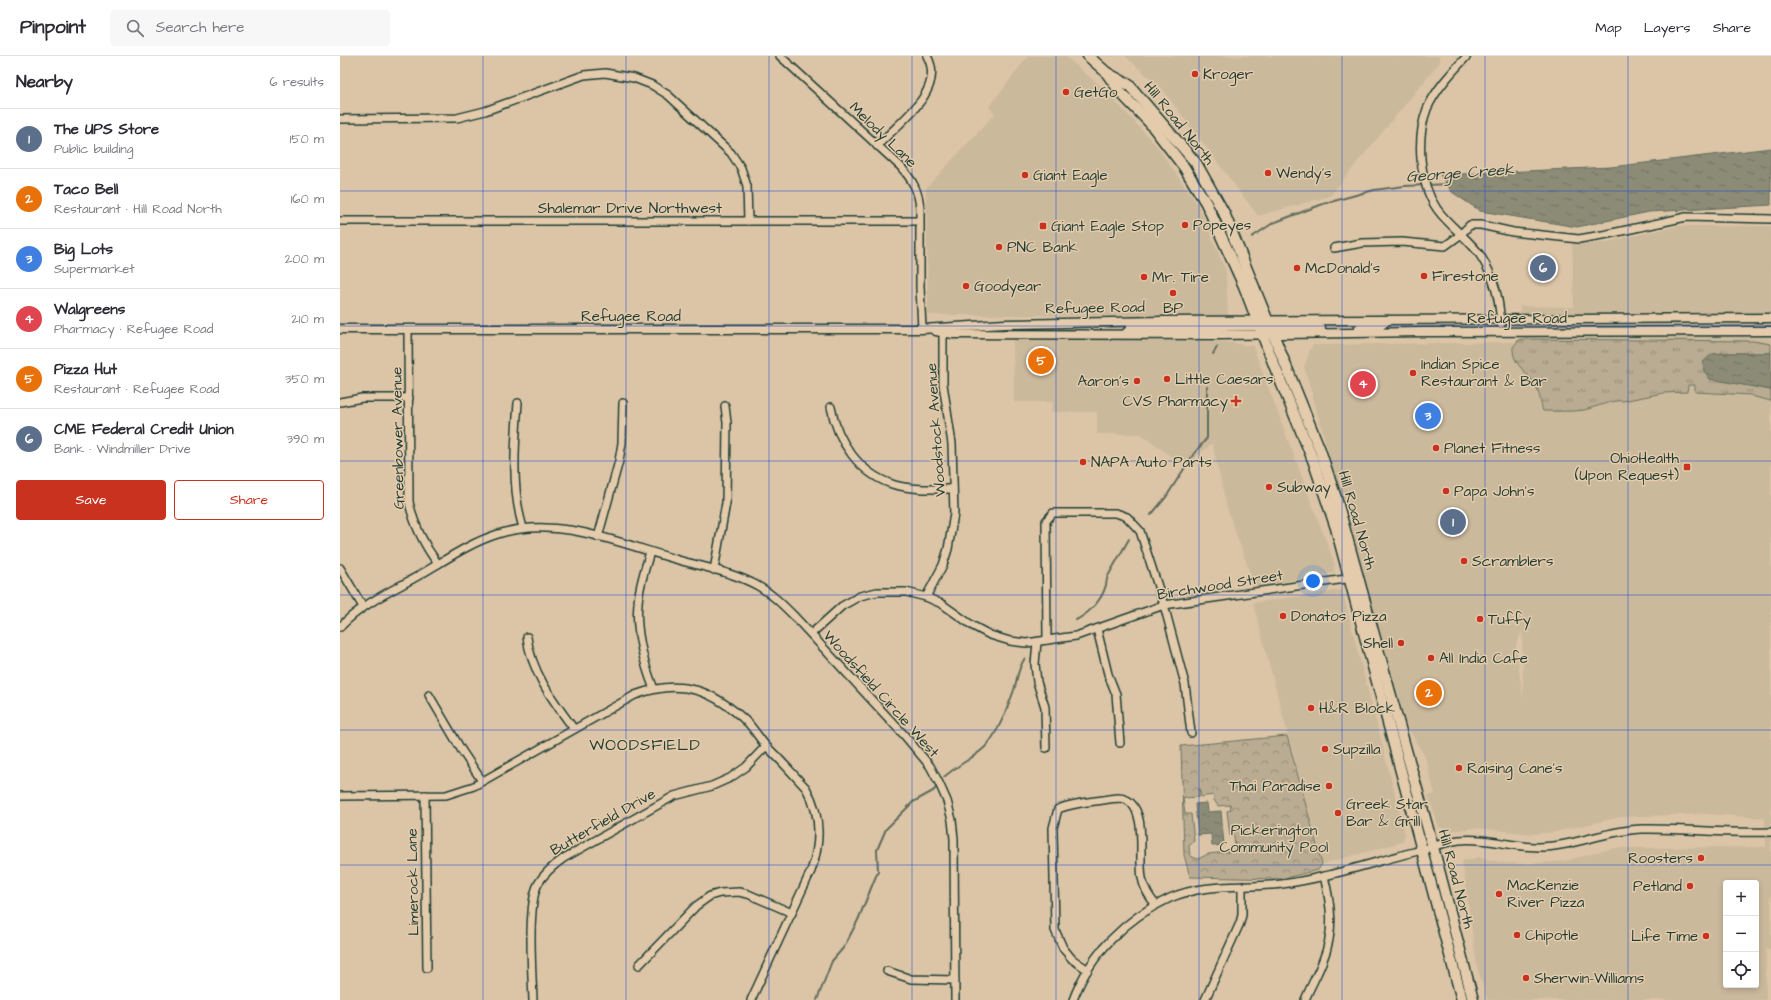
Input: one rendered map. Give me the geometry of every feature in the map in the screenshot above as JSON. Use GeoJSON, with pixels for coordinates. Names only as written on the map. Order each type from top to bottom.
{"type":"FeatureCollection","features":[{"type":"Feature","properties":{"kind":"highway"},"geometry":{"type":"LineString","coordinates":[[1088,56],[1106,72]]}},
{"type":"Feature","properties":{"kind":"highway","name":"Hill Road North"},"geometry":{"type":"LineString","coordinates":[[1106,72],[1129,85],[1196,163],[1224,213],[1336,528],[1351,578],[1421,850],[1462,1000]]}},
{"type":"Feature","properties":{"kind":"highway","name":"Hill Road North"},"geometry":{"type":"LineString","coordinates":[[1106,72],[1121,93],[1150,123],[1184,167],[1206,203],[1320,450],[1336,498],[1433,847],[1473,1000]]}},
{"type":"Feature","properties":{"kind":"main road","name":"Refugee Road"},"geometry":{"type":"LineString","coordinates":[[943,330],[953,334],[1124,334],[1130,329],[1357,328],[1380,326],[1388,320],[1501,322],[1771,318]]}},
{"type":"Feature","properties":{"kind":"main road","name":"Refugee Road"},"geometry":{"type":"LineString","coordinates":[[340,330],[943,330],[1162,321],[1265,328],[1422,332],[1771,331]]}},
{"type":"Feature","properties":{"kind":"street","name":"Melody Lane"},"geometry":{"type":"LineString","coordinates":[[780,56],[900,166],[912,181],[920,200],[920,287],[922,329]]}},
{"type":"Feature","properties":{"kind":"street"},"geometry":{"type":"LineString","coordinates":[[877,146],[912,111],[929,87],[932,78],[928,56]]}},
{"type":"Feature","properties":{"kind":"street"},"geometry":{"type":"LineString","coordinates":[[1467,56],[1448,77],[1427,109],[1422,130],[1420,157],[1426,185],[1436,207],[1448,224],[1480,255],[1490,273],[1498,295],[1501,322]]}},
{"type":"Feature","properties":{"kind":"street"},"geometry":{"type":"LineString","coordinates":[[340,119],[457,118],[485,111],[584,75],[605,73],[629,76],[652,85],[668,95],[731,153],[741,168],[747,186],[748,221]]}},
{"type":"Feature","properties":{"kind":"street"},"geometry":{"type":"LineString","coordinates":[[1334,248],[1362,243],[1402,242],[1428,246],[1445,246],[1460,235],[1470,225],[1481,225],[1513,232],[1579,238],[1608,234],[1686,216],[1771,219]]}},
{"type":"Feature","properties":{"kind":"street","name":"Shalemar Drive Northwest"},"geometry":{"type":"LineString","coordinates":[[340,221],[920,221]]}},
{"type":"Feature","properties":{"kind":"street","name":"Greenbower Avenue"},"geometry":{"type":"LineString","coordinates":[[408,329],[409,502],[414,521],[420,535],[438,564]]}},
{"type":"Feature","properties":{"kind":"street","name":"Woodstock Avenue"},"geometry":{"type":"LineString","coordinates":[[926,597],[943,565],[948,549],[954,514],[952,444],[943,389],[943,330]]}},
{"type":"Feature","properties":{"kind":"street"},"geometry":{"type":"LineString","coordinates":[[340,402],[362,398],[409,398]]}},
{"type":"Feature","properties":{"kind":"street"},"geometry":{"type":"LineString","coordinates":[[518,403],[516,432],[516,489],[518,508],[523,528]]}},
{"type":"Feature","properties":{"kind":"street"},"geometry":{"type":"LineString","coordinates":[[598,536],[619,461],[622,443],[623,403]]}},
{"type":"Feature","properties":{"kind":"street"},"geometry":{"type":"LineString","coordinates":[[714,570],[726,503],[727,423],[725,406]]}},
{"type":"Feature","properties":{"kind":"street"},"geometry":{"type":"LineString","coordinates":[[831,407],[835,424],[842,439],[857,461],[869,471],[888,482],[900,486],[954,489]]}},
{"type":"Feature","properties":{"kind":"street"},"geometry":{"type":"LineString","coordinates":[[1047,640],[1046,521],[1053,513],[1116,513],[1127,517],[1140,531],[1164,605],[1185,684],[1191,733]]}},
{"type":"Feature","properties":{"kind":"street","name":"Woodsfield Circle West"},"geometry":{"type":"LineString","coordinates":[[340,627],[363,607],[481,540],[499,533],[523,528],[551,527],[598,536],[746,580],[771,595],[781,603],[924,758],[935,774],[943,792],[952,820],[954,840],[955,1000]]}},
{"type":"Feature","properties":{"kind":"street"},"geometry":{"type":"LineString","coordinates":[[650,552],[641,582],[637,611],[644,658],[654,688]]}},
{"type":"Feature","properties":{"kind":"street"},"geometry":{"type":"LineString","coordinates":[[340,568],[363,607]]}},
{"type":"Feature","properties":{"kind":"street","name":"Birchwood Street"},"geometry":{"type":"LineString","coordinates":[[810,634],[842,606],[868,594],[895,591],[926,597],[942,604],[973,626],[990,635],[1018,643],[1037,642],[1076,636],[1164,605],[1351,578]]}},
{"type":"Feature","properties":{"kind":"street"},"geometry":{"type":"LineString","coordinates":[[1097,629],[1108,674],[1116,694],[1120,743]]}},
{"type":"Feature","properties":{"kind":"street"},"geometry":{"type":"LineString","coordinates":[[527,637],[531,656],[538,674],[559,709],[574,729]]}},
{"type":"Feature","properties":{"kind":"street"},"geometry":{"type":"LineString","coordinates":[[1037,642],[1037,682],[1045,707],[1046,748]]}},
{"type":"Feature","properties":{"kind":"street"},"geometry":{"type":"LineString","coordinates":[[340,796],[456,793],[474,786],[624,700],[654,688],[668,686],[683,687],[711,695],[727,705],[749,725],[766,746],[806,788],[811,796],[818,823],[819,833],[814,862],[751,1000]]}},
{"type":"Feature","properties":{"kind":"street"},"geometry":{"type":"LineString","coordinates":[[429,695],[462,751],[482,781]]}},
{"type":"Feature","properties":{"kind":"street","name":"Butterfield Drive"},"geometry":{"type":"LineString","coordinates":[[532,1000],[533,904],[537,885],[548,870],[564,858],[674,796],[712,786],[730,778],[749,764],[766,746]]}},
{"type":"Feature","properties":{"kind":"street","name":"Limerock Lane"},"geometry":{"type":"LineString","coordinates":[[425,795],[427,968]]}},
{"type":"Feature","properties":{"kind":"street"},"geometry":{"type":"LineString","coordinates":[[1088,970],[1069,956],[1063,948],[1055,930],[1053,828],[1058,809],[1066,805],[1115,798],[1126,800],[1133,805],[1138,812],[1140,822],[1142,879],[1149,897],[1156,905]]}},
{"type":"Feature","properties":{"kind":"street"},"geometry":{"type":"LineString","coordinates":[[1073,1000],[1088,970],[1108,942],[1122,929],[1156,905],[1190,892],[1210,888],[1282,884],[1324,876],[1459,840],[1486,840],[1518,847],[1560,846],[1607,834],[1641,829],[1771,832]]}},
{"type":"Feature","properties":{"kind":"street"},"geometry":{"type":"LineString","coordinates":[[1305,1000],[1323,961],[1330,938],[1332,923],[1330,904],[1324,876]]}},
{"type":"Feature","properties":{"kind":"street"},"geometry":{"type":"LineString","coordinates":[[1205,1000],[1240,923],[1242,915],[1242,886]]}},
{"type":"Feature","properties":{"kind":"street"},"geometry":{"type":"LineString","coordinates":[[639,965],[696,906],[710,896],[720,893],[739,892],[748,894],[792,913]]}},
{"type":"Feature","properties":{"kind":"street"},"geometry":{"type":"LineString","coordinates":[[887,971],[911,979],[955,980]]}},
{"type":"Feature","properties":{"kind":"shaded area"},"geometry":{"type":"Polygon","coordinates":[[[1028,56],[1065,56],[1104,89],[1156,145],[1198,205],[1226,271],[1228,316],[928,315],[926,188],[995,114],[989,107],[1028,56]]]}},
{"type":"Feature","properties":{"kind":"shaded area"},"geometry":{"type":"Polygon","coordinates":[[[1125,56],[1439,56],[1440,62],[1330,196],[1258,216],[1162,89],[1125,56]]]}},
{"type":"Feature","properties":{"kind":"shaded area"},"geometry":{"type":"Polygon","coordinates":[[[1678,226],[1771,226],[1771,950],[1766,950],[1766,1000],[1487,1000],[1477,967],[1462,861],[1479,857],[1504,863],[1527,864],[1565,861],[1613,848],[1766,847],[1765,818],[1704,814],[1621,817],[1555,832],[1533,834],[1475,828],[1450,831],[1439,827],[1428,796],[1435,794],[1425,757],[1405,723],[1304,366],[1312,345],[1514,342],[1521,337],[1520,306],[1574,307],[1572,243],[1596,244],[1678,226]],[[1522,631],[1516,645],[1523,699],[1522,631]]]}},
{"type":"Feature","properties":{"kind":"shaded area"},"geometry":{"type":"Polygon","coordinates":[[[1013,337],[1226,342],[1253,346],[1335,565],[1333,573],[1255,587],[1227,508],[1212,443],[1185,467],[1141,434],[1097,434],[1097,412],[1051,412],[1053,402],[1014,402],[1013,337]]]}},
{"type":"Feature","properties":{"kind":"shaded area"},"geometry":{"type":"Polygon","coordinates":[[[1342,590],[1405,833],[1403,842],[1322,864],[1253,603],[1342,590]]]}},
{"type":"Feature","properties":{"kind":"green space"},"geometry":{"type":"Polygon","coordinates":[[[1519,340],[1753,341],[1771,344],[1771,353],[1722,353],[1729,382],[1771,390],[1771,401],[1751,395],[1695,392],[1695,385],[1688,385],[1687,392],[1663,393],[1623,401],[1615,401],[1584,410],[1543,411],[1535,384],[1517,363],[1513,353],[1513,347],[1519,340]]]}},
{"type":"Feature","properties":{"kind":"green space","name":"Pickerington Community Pool"},"geometry":{"type":"Polygon","coordinates":[[[1287,736],[1322,864],[1318,870],[1281,879],[1190,877],[1184,855],[1181,746],[1287,736]],[[1199,788],[1199,797],[1183,798],[1185,814],[1191,814],[1194,841],[1189,846],[1190,856],[1198,859],[1208,854],[1235,851],[1234,836],[1230,836],[1227,811],[1231,810],[1230,805],[1218,806],[1213,795],[1201,797],[1199,788]]]}},
{"type":"Feature","properties":{"kind":"water"},"geometry":{"type":"Polygon","coordinates":[[[1771,148],[1771,205],[1649,212],[1577,227],[1480,211],[1452,192],[1440,175],[1611,167],[1771,148]]]}},
{"type":"Feature","properties":{"kind":"water"},"geometry":{"type":"Polygon","coordinates":[[[1771,353],[1771,390],[1710,379],[1704,371],[1703,362],[1712,354],[1771,353]]]}},
{"type":"Feature","properties":{"kind":"water"},"geometry":{"type":"Polygon","coordinates":[[[1207,803],[1208,812],[1221,811],[1224,845],[1212,846],[1211,834],[1198,835],[1195,804],[1207,803]]]}},
{"type":"Feature","properties":{"kind":"waterway","name":"George Creek"},"geometry":{"type":"LineString","coordinates":[[1252,237],[1273,223],[1323,204],[1374,190],[1405,186],[1449,184]]}},
{"type":"Feature","properties":{"kind":"waterway","name":"George Creek"},"geometry":{"type":"LineString","coordinates":[[1213,354],[1217,347]]}},
{"type":"Feature","properties":{"kind":"waterway","name":"George Creek"},"geometry":{"type":"LineString","coordinates":[[1151,515],[1166,497],[1193,455],[1207,438],[1207,387]]}},
{"type":"Feature","properties":{"kind":"waterway","name":"George Creek"},"geometry":{"type":"LineString","coordinates":[[1076,620],[1089,611],[1100,598],[1106,586],[1108,576],[1129,539]]}},
{"type":"Feature","properties":{"kind":"waterway","name":"George Creek"},"geometry":{"type":"LineString","coordinates":[[944,777],[989,743],[1002,721],[1009,705],[1019,670],[1025,658]]}},
{"type":"Feature","properties":{"kind":"waterway"},"geometry":{"type":"LineString","coordinates":[[817,1000],[832,961],[844,947],[858,920],[878,871],[877,850],[886,829],[913,802],[933,791],[937,787]]}},
{"type":"Feature","properties":{"kind":"place","name":"Kroger"},"geometry":{"type":"Point","coordinates":[1195,74]}},
{"type":"Feature","properties":{"kind":"place","name":"GetGo"},"geometry":{"type":"Point","coordinates":[1066,92]}},
{"type":"Feature","properties":{"kind":"place","name":"Wendy's"},"geometry":{"type":"Point","coordinates":[1268,173]}},
{"type":"Feature","properties":{"kind":"place","name":"Giant Eagle"},"geometry":{"type":"Point","coordinates":[1025,175]}},
{"type":"Feature","properties":{"kind":"place","name":"Popeyes"},"geometry":{"type":"Point","coordinates":[1185,225]}},
{"type":"Feature","properties":{"kind":"place","name":"Giant Eagle Stop"},"geometry":{"type":"Point","coordinates":[1043,226]}},
{"type":"Feature","properties":{"kind":"place","name":"PNC Bank"},"geometry":{"type":"Point","coordinates":[999,247]}},
{"type":"Feature","properties":{"kind":"place","name":"McDonald's"},"geometry":{"type":"Point","coordinates":[1297,268]}},
{"type":"Feature","properties":{"kind":"place","name":"CME Federal Credit Union"},"geometry":{"type":"Point","coordinates":[1543,268]}},
{"type":"Feature","properties":{"kind":"place","name":"Firestone"},"geometry":{"type":"Point","coordinates":[1424,276]}},
{"type":"Feature","properties":{"kind":"place","name":"Mr. Tire"},"geometry":{"type":"Point","coordinates":[1144,277]}},
{"type":"Feature","properties":{"kind":"place","name":"Goodyear"},"geometry":{"type":"Point","coordinates":[966,286]}},
{"type":"Feature","properties":{"kind":"place","name":"BP"},"geometry":{"type":"Point","coordinates":[1173,293]}},
{"type":"Feature","properties":{"kind":"place","name":"Pizza Hut"},"geometry":{"type":"Point","coordinates":[1041,361]}},
{"type":"Feature","properties":{"kind":"place","name":"Indian Spice Restaurant & Bar"},"geometry":{"type":"Point","coordinates":[1413,373]}},
{"type":"Feature","properties":{"kind":"place","name":"Little Caesars"},"geometry":{"type":"Point","coordinates":[1167,379]}},
{"type":"Feature","properties":{"kind":"place","name":"Aaron's"},"geometry":{"type":"Point","coordinates":[1137,381]}},
{"type":"Feature","properties":{"kind":"place","name":"Walgreens"},"geometry":{"type":"Point","coordinates":[1363,384]}},
{"type":"Feature","properties":{"kind":"place","name":"CVS Pharmacy"},"geometry":{"type":"Point","coordinates":[1236,401]}},
{"type":"Feature","properties":{"kind":"place","name":"Big Lots"},"geometry":{"type":"Point","coordinates":[1428,416]}},
{"type":"Feature","properties":{"kind":"place","name":"Planet Fitness"},"geometry":{"type":"Point","coordinates":[1436,448]}},
{"type":"Feature","properties":{"kind":"place","name":"NAPA Auto Parts"},"geometry":{"type":"Point","coordinates":[1083,462]}},
{"type":"Feature","properties":{"kind":"place","name":"OhioHealth (Upon Request)"},"geometry":{"type":"Point","coordinates":[1687,467]}},
{"type":"Feature","properties":{"kind":"place","name":"Subway"},"geometry":{"type":"Point","coordinates":[1269,487]}},
{"type":"Feature","properties":{"kind":"place","name":"Papa John's"},"geometry":{"type":"Point","coordinates":[1446,491]}},
{"type":"Feature","properties":{"kind":"place","name":"The UPS Store"},"geometry":{"type":"Point","coordinates":[1453,522]}},
{"type":"Feature","properties":{"kind":"place","name":"Scramblers"},"geometry":{"type":"Point","coordinates":[1464,561]}},
{"type":"Feature","properties":{"kind":"place","name":"Donatos Pizza"},"geometry":{"type":"Point","coordinates":[1283,616]}},
{"type":"Feature","properties":{"kind":"place","name":"Tuffy"},"geometry":{"type":"Point","coordinates":[1480,619]}},
{"type":"Feature","properties":{"kind":"place","name":"Shell"},"geometry":{"type":"Point","coordinates":[1401,643]}},
{"type":"Feature","properties":{"kind":"place","name":"All India Cafe"},"geometry":{"type":"Point","coordinates":[1431,658]}},
{"type":"Feature","properties":{"kind":"place","name":"Taco Bell"},"geometry":{"type":"Point","coordinates":[1429,693]}},
{"type":"Feature","properties":{"kind":"place","name":"H&R Block"},"geometry":{"type":"Point","coordinates":[1311,708]}},
{"type":"Feature","properties":{"kind":"place","name":"Supzilla"},"geometry":{"type":"Point","coordinates":[1325,749]}},
{"type":"Feature","properties":{"kind":"place","name":"Raising Cane's"},"geometry":{"type":"Point","coordinates":[1459,768]}},
{"type":"Feature","properties":{"kind":"place","name":"Thai Paradise"},"geometry":{"type":"Point","coordinates":[1329,786]}},
{"type":"Feature","properties":{"kind":"place","name":"Greek Star Bar & Grill"},"geometry":{"type":"Point","coordinates":[1338,813]}},
{"type":"Feature","properties":{"kind":"place","name":"Roosters"},"geometry":{"type":"Point","coordinates":[1701,858]}},
{"type":"Feature","properties":{"kind":"place","name":"Petland"},"geometry":{"type":"Point","coordinates":[1690,886]}},
{"type":"Feature","properties":{"kind":"place","name":"MacKenzie River Pizza"},"geometry":{"type":"Point","coordinates":[1499,894]}},
{"type":"Feature","properties":{"kind":"place","name":"Chipotle"},"geometry":{"type":"Point","coordinates":[1517,935]}},
{"type":"Feature","properties":{"kind":"place","name":"Life Time"},"geometry":{"type":"Point","coordinates":[1706,936]}},
{"type":"Feature","properties":{"kind":"place","name":"Sherwin-Williams"},"geometry":{"type":"Point","coordinates":[1526,978]}},
{"type":"Feature","properties":{"kind":"district","name":"WOODSFIELD"},"geometry":{"type":"Point","coordinates":[645,745]}}]}
